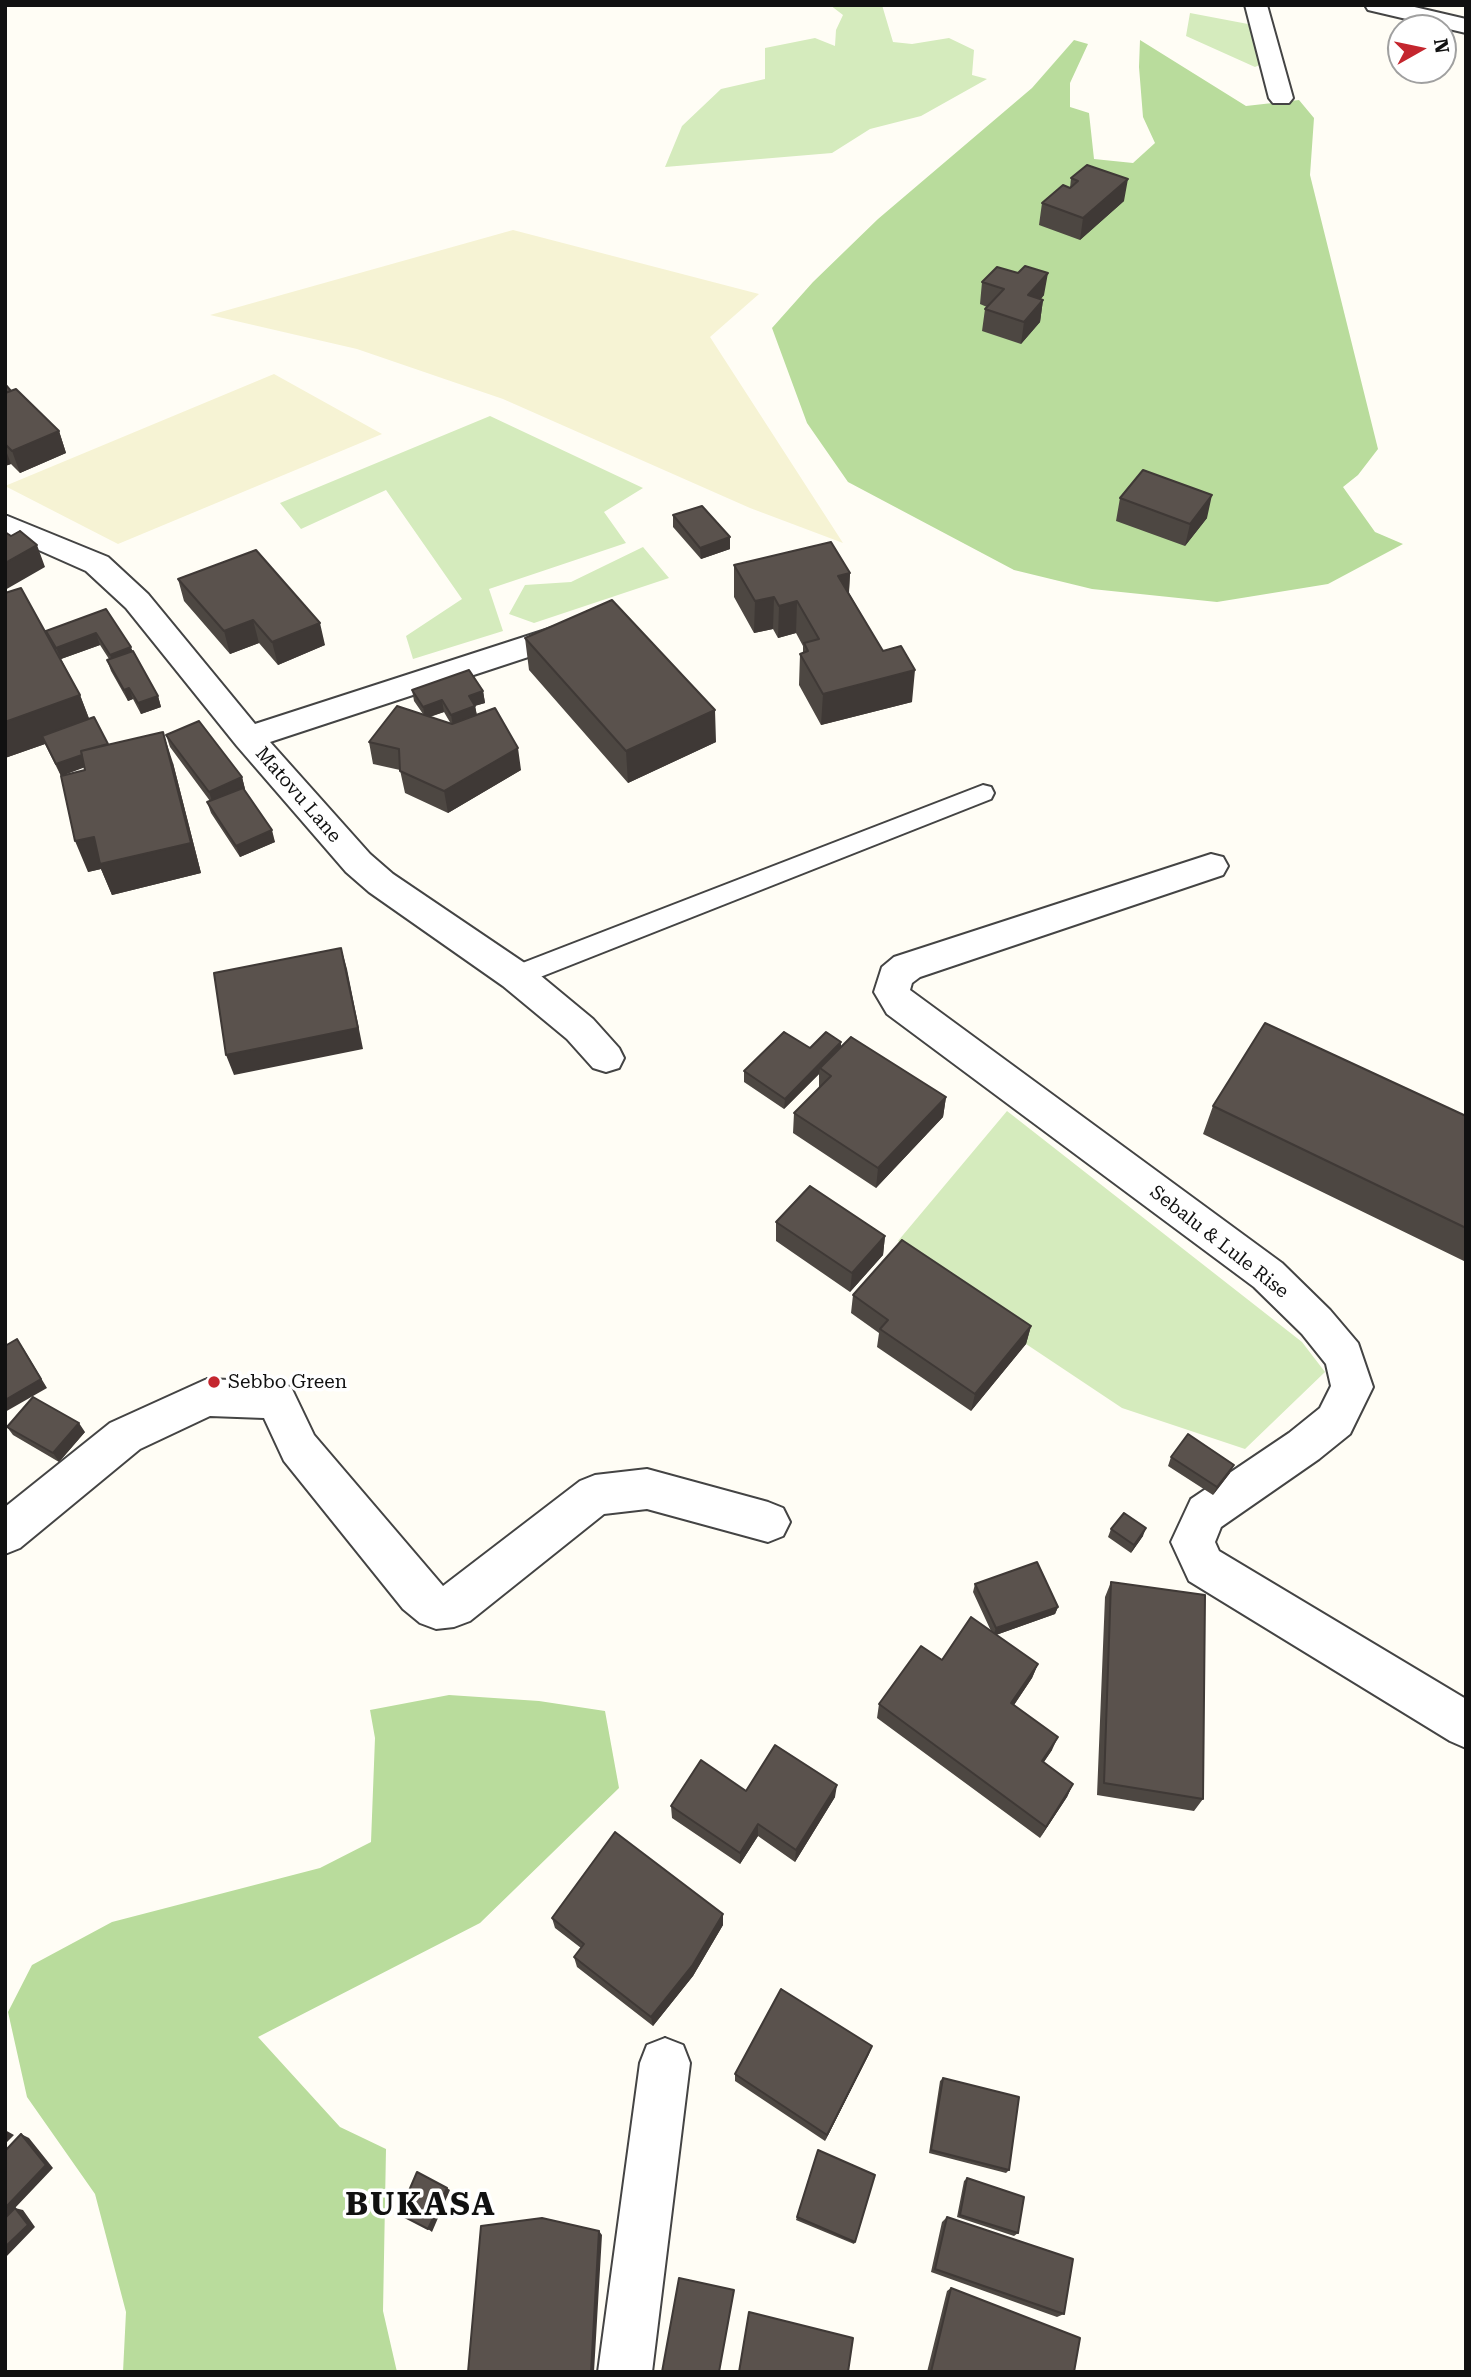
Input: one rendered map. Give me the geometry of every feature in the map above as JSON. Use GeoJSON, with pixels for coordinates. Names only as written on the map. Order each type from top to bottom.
{"type":"FeatureCollection","features":[{"type":"Feature","properties":{"kind":"street"},"geometry":{"type":"LineString","coordinates":[[1256,5],[1281,98]]}},
{"type":"Feature","properties":{"kind":"street"},"geometry":{"type":"LineString","coordinates":[[1376,5],[1466,26]]}},
{"type":"Feature","properties":{"kind":"street","name":"Matovu Lane"},"geometry":{"type":"LineString","coordinates":[[5,524],[97,564],[137,601],[248,738],[358,863],[381,883],[516,975],[580,1029],[606,1058]]}},
{"type":"Feature","properties":{"kind":"street"},"geometry":{"type":"LineString","coordinates":[[248,738],[584,629]]}},
{"type":"Feature","properties":{"kind":"street","name":"Sebalu & Lule Rise"},"geometry":{"type":"LineString","coordinates":[[1211,866],[907,967],[895,977],[892,992],[900,1004],[1268,1275],[1316,1322],[1344,1356],[1352,1387],[1335,1420],[1304,1446],[1206,1513],[1193,1542],[1204,1566],[1466,1725]]}},
{"type":"Feature","properties":{"kind":"street"},"geometry":{"type":"LineString","coordinates":[[5,1534],[125,1436],[206,1397],[276,1400],[299,1448],[419,1594],[436,1608],[454,1606],[595,1495],[647,1489],[768,1522]]}},
{"type":"Feature","properties":{"kind":"street"},"geometry":{"type":"LineString","coordinates":[[625,2372],[665,2063]]}},
{"type":"Feature","properties":{"kind":"lane"},"geometry":{"type":"LineString","coordinates":[[516,975],[984,793]]}},
{"type":"Feature","properties":{"kind":"shaded area"},"geometry":{"type":"Polygon","coordinates":[[[513,230],[759,294],[710,337],[843,543],[750,508],[503,399],[357,349],[210,315],[513,230]]]}},
{"type":"Feature","properties":{"kind":"shaded area"},"geometry":{"type":"Polygon","coordinates":[[[274,374],[382,434],[118,544],[5,486],[274,374]]]}},
{"type":"Feature","properties":{"kind":"green space"},"geometry":{"type":"Polygon","coordinates":[[[830,5],[882,5],[893,42],[912,44],[949,38],[974,50],[972,75],[987,79],[921,116],[870,129],[832,153],[665,167],[682,126],[721,89],[765,79],[765,48],[815,38],[835,46],[836,30],[843,15],[830,5]]]}},
{"type":"Feature","properties":{"kind":"green space"},"geometry":{"type":"Polygon","coordinates":[[[1190,13],[1248,24],[1264,63],[1255,67],[1186,36],[1190,13]]]}},
{"type":"Feature","properties":{"kind":"green space"},"geometry":{"type":"Polygon","coordinates":[[[1074,40],[1088,44],[1070,83],[1070,107],[1089,113],[1094,159],[1133,163],[1155,143],[1143,117],[1140,40],[1246,106],[1299,100],[1314,118],[1310,175],[1378,449],[1358,475],[1343,487],[1375,532],[1403,544],[1328,584],[1217,602],[1092,589],[1014,570],[848,482],[807,423],[772,328],[813,282],[878,219],[1032,88],[1074,40]]]}},
{"type":"Feature","properties":{"kind":"green space"},"geometry":{"type":"Polygon","coordinates":[[[490,416],[643,488],[604,512],[626,543],[489,589],[503,631],[413,659],[406,636],[462,599],[386,490],[301,529],[280,503],[490,416]]]}},
{"type":"Feature","properties":{"kind":"green space"},"geometry":{"type":"Polygon","coordinates":[[[643,547],[669,578],[534,623],[509,614],[525,585],[571,582],[643,547]]]}},
{"type":"Feature","properties":{"kind":"green space"},"geometry":{"type":"Polygon","coordinates":[[[1007,1111],[1302,1342],[1325,1372],[1245,1449],[1122,1408],[1026,1344],[898,1241],[1007,1111]]]}},
{"type":"Feature","properties":{"kind":"green space"},"geometry":{"type":"Polygon","coordinates":[[[449,1695],[539,1701],[605,1711],[619,1788],[480,1923],[258,2037],[340,2127],[386,2149],[383,2311],[397,2372],[123,2372],[126,2312],[95,2194],[27,2097],[8,2012],[32,1965],[112,1922],[320,1868],[371,1842],[375,1738],[370,1710],[449,1695]]]}},
{"type":"Feature","properties":{"kind":"building"},"geometry":{"type":"Polygon","coordinates":[[[1087,165],[1128,179],[1083,218],[1042,203],[1063,185],[1070,188],[1078,181],[1071,178],[1087,165]]]}},
{"type":"Feature","properties":{"kind":"building"},"geometry":{"type":"Polygon","coordinates":[[[1025,266],[1048,273],[1028,295],[1043,300],[1024,322],[985,309],[1004,289],[982,282],[997,267],[1018,273],[1025,266]]]}},
{"type":"Feature","properties":{"kind":"building"},"geometry":{"type":"Polygon","coordinates":[[[16,389],[59,431],[12,451],[5,444],[5,393],[16,389]]]}},
{"type":"Feature","properties":{"kind":"building"},"geometry":{"type":"Polygon","coordinates":[[[1143,470],[1212,495],[1190,524],[1120,498],[1143,470]]]}},
{"type":"Feature","properties":{"kind":"building"},"geometry":{"type":"Polygon","coordinates":[[[702,506],[730,537],[700,548],[673,515],[702,506]]]}},
{"type":"Feature","properties":{"kind":"building"},"geometry":{"type":"Polygon","coordinates":[[[20,531],[37,545],[5,563],[5,532],[11,536],[20,531]]]}},
{"type":"Feature","properties":{"kind":"building"},"geometry":{"type":"Polygon","coordinates":[[[831,542],[850,573],[838,576],[883,651],[901,646],[915,670],[823,694],[800,654],[808,651],[804,643],[819,639],[797,601],[779,606],[774,597],[755,601],[734,565],[831,542]]]}},
{"type":"Feature","properties":{"kind":"building"},"geometry":{"type":"Polygon","coordinates":[[[256,550],[320,623],[272,642],[253,620],[224,631],[178,579],[256,550]]]}},
{"type":"Feature","properties":{"kind":"building"},"geometry":{"type":"Polygon","coordinates":[[[21,588],[80,695],[5,722],[5,593],[21,588]]]}},
{"type":"Feature","properties":{"kind":"building"},"geometry":{"type":"Polygon","coordinates":[[[612,600],[715,710],[626,751],[525,638],[612,600]]]}},
{"type":"Feature","properties":{"kind":"building"},"geometry":{"type":"Polygon","coordinates":[[[106,609],[131,647],[110,655],[96,633],[56,648],[46,631],[106,609]]]}},
{"type":"Feature","properties":{"kind":"building"},"geometry":{"type":"Polygon","coordinates":[[[133,651],[158,696],[138,703],[129,688],[124,690],[107,660],[133,651]]]}},
{"type":"Feature","properties":{"kind":"building"},"geometry":{"type":"Polygon","coordinates":[[[469,670],[483,691],[469,696],[475,706],[451,715],[442,700],[423,707],[412,690],[469,670]]]}},
{"type":"Feature","properties":{"kind":"building"},"geometry":{"type":"Polygon","coordinates":[[[397,706],[452,724],[495,708],[518,748],[444,791],[400,771],[399,749],[369,742],[397,706]]]}},
{"type":"Feature","properties":{"kind":"building"},"geometry":{"type":"Polygon","coordinates":[[[94,717],[108,744],[81,751],[82,755],[56,764],[42,736],[94,717]]]}},
{"type":"Feature","properties":{"kind":"building"},"geometry":{"type":"Polygon","coordinates":[[[199,721],[242,777],[209,792],[166,735],[199,721]]]}},
{"type":"Feature","properties":{"kind":"building"},"geometry":{"type":"Polygon","coordinates":[[[163,732],[191,843],[100,864],[94,837],[75,841],[61,776],[85,770],[81,751],[163,732]]]}},
{"type":"Feature","properties":{"kind":"building"},"geometry":{"type":"Polygon","coordinates":[[[243,788],[272,830],[236,846],[207,802],[243,788]]]}},
{"type":"Feature","properties":{"kind":"building"},"geometry":{"type":"Polygon","coordinates":[[[341,948],[358,1028],[226,1055],[214,973],[341,948]]]}},
{"type":"Feature","properties":{"kind":"building"},"geometry":{"type":"Polygon","coordinates":[[[1265,1023],[1466,1116],[1466,1228],[1213,1106],[1265,1023]]]}},
{"type":"Feature","properties":{"kind":"building"},"geometry":{"type":"Polygon","coordinates":[[[784,1032],[810,1048],[826,1032],[841,1042],[785,1099],[744,1071],[784,1032]]]}},
{"type":"Feature","properties":{"kind":"building"},"geometry":{"type":"Polygon","coordinates":[[[851,1037],[946,1097],[878,1168],[794,1113],[831,1076],[820,1068],[851,1037]]]}},
{"type":"Feature","properties":{"kind":"building"},"geometry":{"type":"Polygon","coordinates":[[[810,1186],[885,1236],[852,1273],[776,1222],[810,1186]]]}},
{"type":"Feature","properties":{"kind":"building"},"geometry":{"type":"Polygon","coordinates":[[[902,1240],[1031,1326],[975,1394],[880,1329],[888,1320],[853,1295],[902,1240]]]}},
{"type":"Feature","properties":{"kind":"building"},"geometry":{"type":"Polygon","coordinates":[[[17,1339],[41,1379],[5,1400],[5,1346],[17,1339]]]}},
{"type":"Feature","properties":{"kind":"building"},"geometry":{"type":"Polygon","coordinates":[[[33,1397],[79,1423],[53,1453],[7,1427],[33,1397]]]}},
{"type":"Feature","properties":{"kind":"building"},"geometry":{"type":"Polygon","coordinates":[[[1188,1434],[1234,1465],[1217,1487],[1171,1457],[1188,1434]]]}},
{"type":"Feature","properties":{"kind":"building"},"geometry":{"type":"Polygon","coordinates":[[[1124,1513],[1146,1528],[1134,1545],[1111,1529],[1124,1513]]]}},
{"type":"Feature","properties":{"kind":"building"},"geometry":{"type":"Polygon","coordinates":[[[1037,1562],[1058,1607],[996,1628],[975,1584],[1037,1562]]]}},
{"type":"Feature","properties":{"kind":"building"},"geometry":{"type":"Polygon","coordinates":[[[1111,1582],[1205,1595],[1203,1799],[1104,1783],[1111,1582]]]}},
{"type":"Feature","properties":{"kind":"building"},"geometry":{"type":"Polygon","coordinates":[[[971,1617],[1038,1664],[1011,1703],[1058,1737],[1042,1761],[1073,1784],[1046,1827],[879,1704],[921,1646],[942,1660],[971,1617]]]}},
{"type":"Feature","properties":{"kind":"building"},"geometry":{"type":"Polygon","coordinates":[[[775,1745],[837,1785],[796,1850],[758,1824],[740,1853],[671,1806],[701,1760],[746,1791],[775,1745]]]}},
{"type":"Feature","properties":{"kind":"building"},"geometry":{"type":"Polygon","coordinates":[[[615,1832],[723,1914],[692,1966],[651,2017],[574,1957],[584,1944],[552,1918],[615,1832]]]}},
{"type":"Feature","properties":{"kind":"building"},"geometry":{"type":"Polygon","coordinates":[[[781,1989],[872,2046],[827,2135],[735,2074],[781,1989]]]}},
{"type":"Feature","properties":{"kind":"building"},"geometry":{"type":"Polygon","coordinates":[[[943,2078],[1019,2097],[1009,2170],[931,2150],[943,2078]]]}},
{"type":"Feature","properties":{"kind":"building"},"geometry":{"type":"Polygon","coordinates":[[[21,2134],[46,2165],[5,2208],[5,2151],[21,2134]]]}},
{"type":"Feature","properties":{"kind":"building"},"geometry":{"type":"Polygon","coordinates":[[[818,2150],[875,2175],[855,2242],[797,2217],[818,2150]]]}},
{"type":"Feature","properties":{"kind":"building"},"geometry":{"type":"Polygon","coordinates":[[[417,2172],[447,2188],[428,2229],[399,2214],[417,2172]]]}},
{"type":"Feature","properties":{"kind":"building"},"geometry":{"type":"Polygon","coordinates":[[[967,2178],[1024,2197],[1018,2233],[960,2215],[967,2178]]]}},
{"type":"Feature","properties":{"kind":"building"},"geometry":{"type":"Polygon","coordinates":[[[15,2208],[28,2225],[5,2247],[5,2218],[15,2208]]]}},
{"type":"Feature","properties":{"kind":"building"},"geometry":{"type":"Polygon","coordinates":[[[947,2217],[1073,2259],[1064,2314],[935,2269],[947,2217]]]}},
{"type":"Feature","properties":{"kind":"building"},"geometry":{"type":"Polygon","coordinates":[[[542,2218],[599,2231],[591,2372],[468,2372],[481,2226],[542,2218]]]}},
{"type":"Feature","properties":{"kind":"building"},"geometry":{"type":"Polygon","coordinates":[[[679,2278],[734,2290],[719,2372],[662,2372],[679,2278]]]}},
{"type":"Feature","properties":{"kind":"building"},"geometry":{"type":"Polygon","coordinates":[[[951,2288],[1080,2338],[1074,2372],[931,2372],[951,2288]]]}},
{"type":"Feature","properties":{"kind":"building"},"geometry":{"type":"Polygon","coordinates":[[[749,2312],[853,2338],[848,2372],[739,2372],[749,2312]]]}},
{"type":"Feature","properties":{"kind":"place","name":"Sebbo Green"},"geometry":{"type":"Point","coordinates":[214,1382]}},
{"type":"Feature","properties":{"kind":"district","name":"BUKASA"},"geometry":{"type":"Point","coordinates":[421,2206]}}]}
